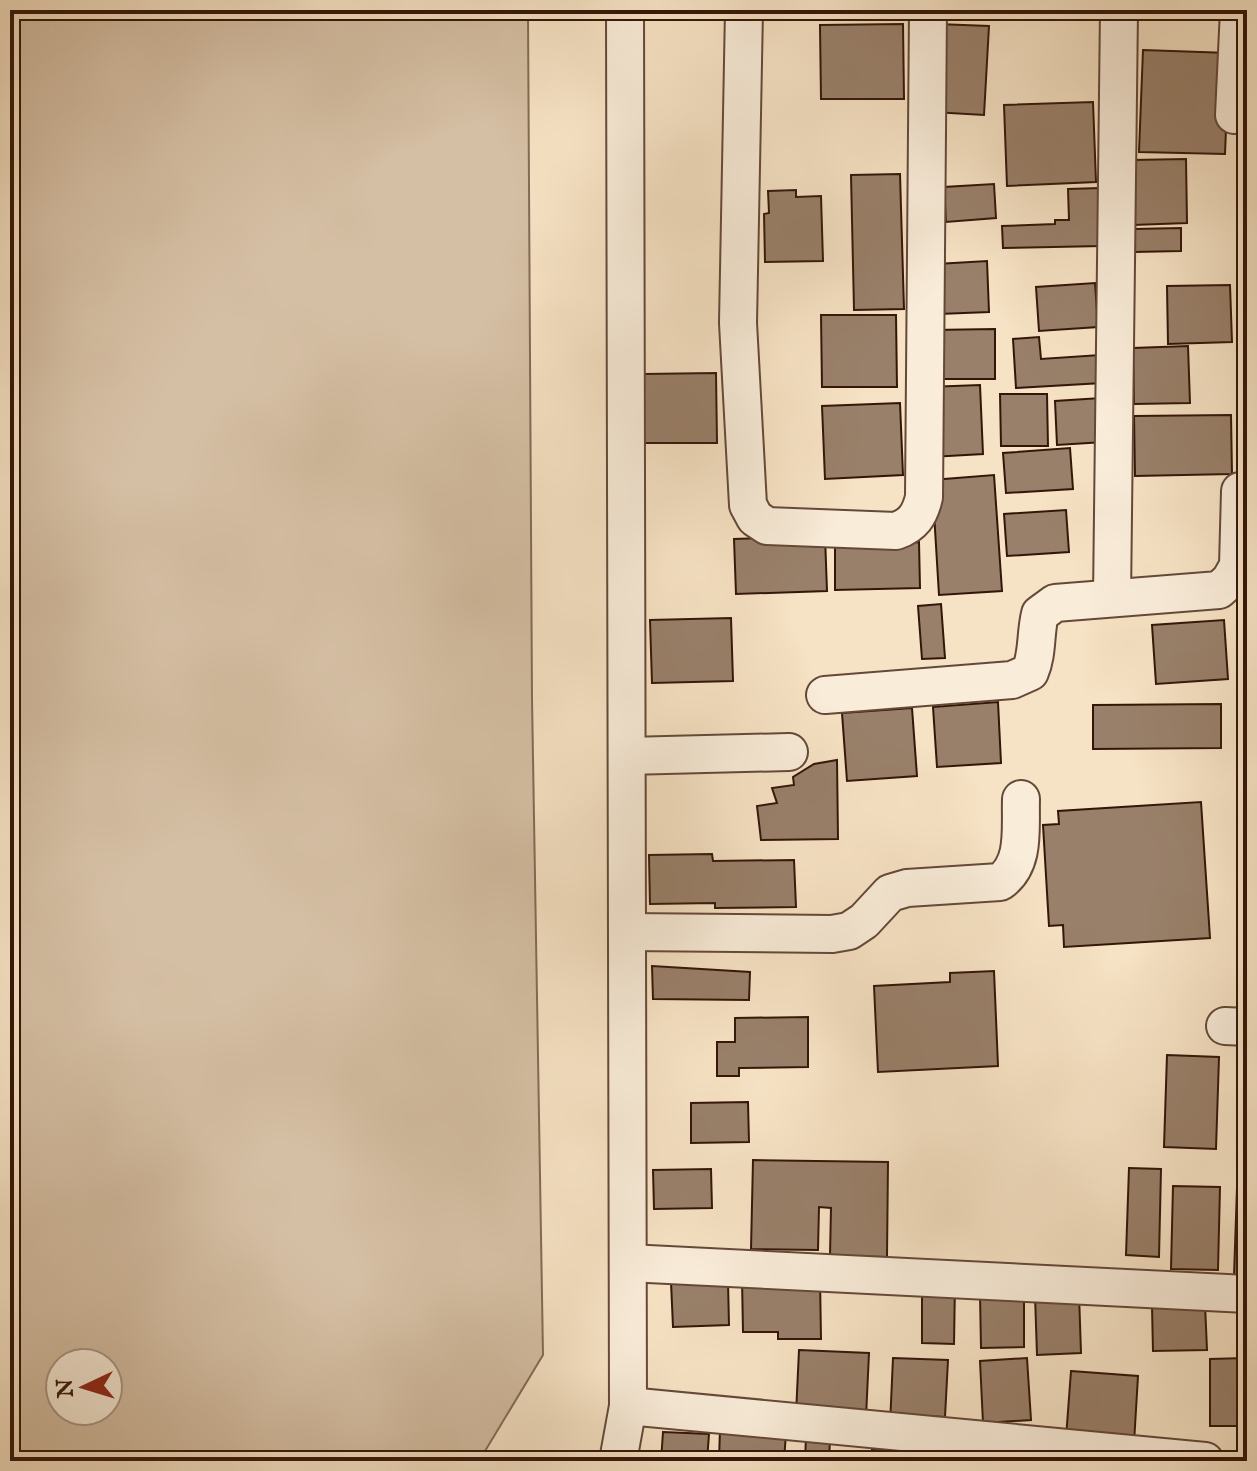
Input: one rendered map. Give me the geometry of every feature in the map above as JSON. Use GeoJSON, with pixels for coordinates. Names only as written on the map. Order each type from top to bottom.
{"type":"FeatureCollection","features":[{"type":"Feature","properties":{"kind":"street"},"geometry":{"type":"LineString","coordinates":[[618,1461],[628,1406],[625,10]]}},
{"type":"Feature","properties":{"kind":"street"},"geometry":{"type":"LineString","coordinates":[[744,10],[738,323],[748,505],[755,518],[767,526],[896,531],[909,527],[921,512],[924,497],[928,10]]}},
{"type":"Feature","properties":{"kind":"street"},"geometry":{"type":"LineString","coordinates":[[1112,598],[1119,10]]}},
{"type":"Feature","properties":{"kind":"street"},"geometry":{"type":"LineString","coordinates":[[1234,115],[1239,10]]}},
{"type":"Feature","properties":{"kind":"street"},"geometry":{"type":"LineString","coordinates":[[825,695],[1012,680],[1030,672],[1036,656],[1036,630],[1040,614],[1055,603],[1219,590],[1230,580],[1238,566],[1240,491]]}},
{"type":"Feature","properties":{"kind":"street"},"geometry":{"type":"LineString","coordinates":[[627,756],[789,752]]}},
{"type":"Feature","properties":{"kind":"street"},"geometry":{"type":"LineString","coordinates":[[627,932],[832,934],[857,926],[890,893],[907,888],[1000,882],[1010,875],[1018,859],[1021,799]]}},
{"type":"Feature","properties":{"kind":"street"},"geometry":{"type":"LineString","coordinates":[[628,1263],[1247,1294]]}},
{"type":"Feature","properties":{"kind":"street"},"geometry":{"type":"LineString","coordinates":[[628,1406],[1205,1461]]}},
{"type":"Feature","properties":{"kind":"shaded area"},"geometry":{"type":"Polygon","coordinates":[[[10,10],[523,10],[528,13],[532,698],[543,1355],[479,1461],[10,1461],[10,10]]]}},
{"type":"Feature","properties":{"kind":"building"},"geometry":{"type":"Polygon","coordinates":[[[903,24],[904,99],[821,99],[820,25],[903,24]]]}},
{"type":"Feature","properties":{"kind":"building"},"geometry":{"type":"Polygon","coordinates":[[[937,24],[989,26],[984,115],[933,112],[937,24]]]}},
{"type":"Feature","properties":{"kind":"building"},"geometry":{"type":"Polygon","coordinates":[[[1143,50],[1229,53],[1225,154],[1139,152],[1143,50]]]}},
{"type":"Feature","properties":{"kind":"building"},"geometry":{"type":"Polygon","coordinates":[[[1093,102],[1096,182],[1007,186],[1004,105],[1093,102]]]}},
{"type":"Feature","properties":{"kind":"building"},"geometry":{"type":"Polygon","coordinates":[[[1186,159],[1187,223],[1133,225],[1132,160],[1186,159]]]}},
{"type":"Feature","properties":{"kind":"building"},"geometry":{"type":"Polygon","coordinates":[[[900,174],[904,309],[854,310],[851,175],[900,174]]]}},
{"type":"Feature","properties":{"kind":"building"},"geometry":{"type":"Polygon","coordinates":[[[994,184],[996,218],[946,222],[944,187],[994,184]]]}},
{"type":"Feature","properties":{"kind":"building"},"geometry":{"type":"Polygon","coordinates":[[[1100,188],[1102,246],[1003,248],[1002,226],[1055,224],[1055,220],[1069,220],[1068,189],[1100,188]]]}},
{"type":"Feature","properties":{"kind":"building"},"geometry":{"type":"Polygon","coordinates":[[[796,190],[796,197],[821,196],[823,261],[765,262],[764,214],[769,213],[768,191],[796,190]]]}},
{"type":"Feature","properties":{"kind":"building"},"geometry":{"type":"Polygon","coordinates":[[[1181,228],[1181,251],[1134,252],[1134,229],[1181,228]]]}},
{"type":"Feature","properties":{"kind":"building"},"geometry":{"type":"Polygon","coordinates":[[[987,261],[989,312],[939,314],[937,264],[987,261]]]}},
{"type":"Feature","properties":{"kind":"building"},"geometry":{"type":"Polygon","coordinates":[[[1095,283],[1098,327],[1039,331],[1036,287],[1095,283]]]}},
{"type":"Feature","properties":{"kind":"building"},"geometry":{"type":"Polygon","coordinates":[[[1230,285],[1232,342],[1168,344],[1167,286],[1230,285]]]}},
{"type":"Feature","properties":{"kind":"building"},"geometry":{"type":"Polygon","coordinates":[[[821,315],[896,315],[897,387],[822,387],[821,315]]]}},
{"type":"Feature","properties":{"kind":"building"},"geometry":{"type":"Polygon","coordinates":[[[995,329],[995,379],[932,379],[932,330],[995,329]]]}},
{"type":"Feature","properties":{"kind":"building"},"geometry":{"type":"Polygon","coordinates":[[[1039,337],[1041,359],[1100,355],[1102,383],[1016,388],[1013,339],[1039,337]]]}},
{"type":"Feature","properties":{"kind":"building"},"geometry":{"type":"Polygon","coordinates":[[[1188,346],[1190,403],[1134,404],[1133,348],[1188,346]]]}},
{"type":"Feature","properties":{"kind":"building"},"geometry":{"type":"Polygon","coordinates":[[[716,373],[717,443],[644,443],[643,374],[716,373]]]}},
{"type":"Feature","properties":{"kind":"building"},"geometry":{"type":"Polygon","coordinates":[[[980,385],[983,454],[931,457],[927,387],[980,385]]]}},
{"type":"Feature","properties":{"kind":"building"},"geometry":{"type":"Polygon","coordinates":[[[1000,394],[1047,394],[1048,446],[1001,446],[1000,394]]]}},
{"type":"Feature","properties":{"kind":"building"},"geometry":{"type":"Polygon","coordinates":[[[1101,398],[1104,442],[1057,445],[1055,401],[1101,398]]]}},
{"type":"Feature","properties":{"kind":"building"},"geometry":{"type":"Polygon","coordinates":[[[900,403],[903,475],[825,479],[822,406],[900,403]]]}},
{"type":"Feature","properties":{"kind":"building"},"geometry":{"type":"Polygon","coordinates":[[[1231,415],[1232,474],[1135,476],[1134,416],[1231,415]]]}},
{"type":"Feature","properties":{"kind":"building"},"geometry":{"type":"Polygon","coordinates":[[[1070,448],[1073,489],[1006,493],[1003,453],[1070,448]]]}},
{"type":"Feature","properties":{"kind":"building"},"geometry":{"type":"Polygon","coordinates":[[[994,475],[1002,591],[939,595],[932,480],[994,475]]]}},
{"type":"Feature","properties":{"kind":"building"},"geometry":{"type":"Polygon","coordinates":[[[1066,510],[1069,552],[1007,556],[1004,514],[1066,510]]]}},
{"type":"Feature","properties":{"kind":"building"},"geometry":{"type":"Polygon","coordinates":[[[825,536],[827,591],[736,594],[734,539],[825,536]]]}},
{"type":"Feature","properties":{"kind":"building"},"geometry":{"type":"Polygon","coordinates":[[[919,542],[920,588],[835,590],[835,544],[919,542]]]}},
{"type":"Feature","properties":{"kind":"building"},"geometry":{"type":"Polygon","coordinates":[[[941,604],[945,658],[922,659],[918,606],[941,604]]]}},
{"type":"Feature","properties":{"kind":"building"},"geometry":{"type":"Polygon","coordinates":[[[731,618],[733,681],[652,683],[650,620],[731,618]]]}},
{"type":"Feature","properties":{"kind":"building"},"geometry":{"type":"Polygon","coordinates":[[[1224,620],[1228,679],[1156,684],[1152,625],[1224,620]]]}},
{"type":"Feature","properties":{"kind":"building"},"geometry":{"type":"Polygon","coordinates":[[[998,702],[1001,763],[937,767],[933,707],[998,702]]]}},
{"type":"Feature","properties":{"kind":"building"},"geometry":{"type":"Polygon","coordinates":[[[1221,704],[1221,748],[1093,749],[1093,705],[1221,704]]]}},
{"type":"Feature","properties":{"kind":"building"},"geometry":{"type":"Polygon","coordinates":[[[912,708],[917,776],[847,781],[842,713],[912,708]]]}},
{"type":"Feature","properties":{"kind":"building"},"geometry":{"type":"Polygon","coordinates":[[[837,760],[838,839],[761,840],[757,806],[777,803],[772,788],[794,785],[793,777],[814,764],[837,760]]]}},
{"type":"Feature","properties":{"kind":"building"},"geometry":{"type":"Polygon","coordinates":[[[1201,802],[1210,938],[1064,947],[1063,925],[1049,926],[1043,825],[1059,824],[1058,811],[1201,802]]]}},
{"type":"Feature","properties":{"kind":"building"},"geometry":{"type":"Polygon","coordinates":[[[712,854],[713,861],[794,860],[796,907],[715,908],[715,903],[650,904],[649,855],[712,854]]]}},
{"type":"Feature","properties":{"kind":"building"},"geometry":{"type":"Polygon","coordinates":[[[652,966],[750,972],[749,1000],[653,999],[652,966]]]}},
{"type":"Feature","properties":{"kind":"building"},"geometry":{"type":"Polygon","coordinates":[[[994,971],[998,1066],[878,1072],[874,986],[950,982],[950,973],[994,971]]]}},
{"type":"Feature","properties":{"kind":"building"},"geometry":{"type":"Polygon","coordinates":[[[808,1017],[808,1067],[739,1068],[739,1076],[717,1076],[717,1042],[735,1042],[735,1018],[808,1017]]]}},
{"type":"Feature","properties":{"kind":"building"},"geometry":{"type":"Polygon","coordinates":[[[1167,1055],[1219,1057],[1216,1149],[1164,1147],[1167,1055]]]}},
{"type":"Feature","properties":{"kind":"building"},"geometry":{"type":"Polygon","coordinates":[[[1247,1067],[1247,1151],[1245,1151],[1247,1067]]]}},
{"type":"Feature","properties":{"kind":"building"},"geometry":{"type":"Polygon","coordinates":[[[748,1102],[749,1142],[691,1143],[691,1103],[748,1102]]]}},
{"type":"Feature","properties":{"kind":"building"},"geometry":{"type":"Polygon","coordinates":[[[753,1160],[888,1162],[887,1257],[830,1256],[831,1208],[819,1207],[818,1250],[751,1249],[753,1160]]]}},
{"type":"Feature","properties":{"kind":"building"},"geometry":{"type":"Polygon","coordinates":[[[1129,1168],[1161,1169],[1159,1257],[1126,1255],[1129,1168]]]}},
{"type":"Feature","properties":{"kind":"building"},"geometry":{"type":"Polygon","coordinates":[[[711,1169],[712,1208],[654,1209],[653,1170],[711,1169]]]}},
{"type":"Feature","properties":{"kind":"building"},"geometry":{"type":"Polygon","coordinates":[[[1173,1186],[1220,1187],[1218,1270],[1171,1269],[1173,1186]]]}},
{"type":"Feature","properties":{"kind":"building"},"geometry":{"type":"Polygon","coordinates":[[[1237,1188],[1247,1188],[1247,1276],[1234,1276],[1237,1188]]]}},
{"type":"Feature","properties":{"kind":"building"},"geometry":{"type":"Polygon","coordinates":[[[742,1279],[820,1279],[821,1339],[778,1339],[778,1332],[743,1332],[742,1279]]]}},
{"type":"Feature","properties":{"kind":"building"},"geometry":{"type":"Polygon","coordinates":[[[728,1281],[729,1325],[673,1327],[671,1282],[728,1281]]]}},
{"type":"Feature","properties":{"kind":"building"},"geometry":{"type":"Polygon","coordinates":[[[922,1282],[955,1283],[954,1344],[922,1343],[922,1282]]]}},
{"type":"Feature","properties":{"kind":"building"},"geometry":{"type":"Polygon","coordinates":[[[1024,1293],[1024,1347],[981,1348],[980,1294],[1024,1293]]]}},
{"type":"Feature","properties":{"kind":"building"},"geometry":{"type":"Polygon","coordinates":[[[1079,1294],[1081,1353],[1037,1355],[1035,1295],[1079,1294]]]}},
{"type":"Feature","properties":{"kind":"building"},"geometry":{"type":"Polygon","coordinates":[[[1205,1304],[1207,1350],[1153,1351],[1152,1306],[1205,1304]]]}},
{"type":"Feature","properties":{"kind":"building"},"geometry":{"type":"Polygon","coordinates":[[[799,1350],[869,1353],[866,1417],[796,1414],[799,1350]]]}},
{"type":"Feature","properties":{"kind":"building"},"geometry":{"type":"Polygon","coordinates":[[[893,1358],[948,1360],[945,1417],[924,1416],[890,1425],[893,1358]]]}},
{"type":"Feature","properties":{"kind":"building"},"geometry":{"type":"Polygon","coordinates":[[[1027,1358],[1031,1420],[983,1423],[980,1361],[1027,1358]]]}},
{"type":"Feature","properties":{"kind":"building"},"geometry":{"type":"Polygon","coordinates":[[[1246,1358],[1246,1426],[1210,1426],[1210,1359],[1246,1358]]]}},
{"type":"Feature","properties":{"kind":"building"},"geometry":{"type":"Polygon","coordinates":[[[1071,1371],[1138,1376],[1134,1443],[1066,1438],[1071,1371]]]}},
{"type":"Feature","properties":{"kind":"building"},"geometry":{"type":"Polygon","coordinates":[[[720,1429],[786,1433],[784,1461],[719,1461],[720,1429]]]}},
{"type":"Feature","properties":{"kind":"building"},"geometry":{"type":"Polygon","coordinates":[[[663,1432],[709,1434],[707,1461],[661,1461],[663,1432]]]}},
{"type":"Feature","properties":{"kind":"building"},"geometry":{"type":"Polygon","coordinates":[[[806,1437],[830,1439],[829,1461],[805,1461],[806,1437]]]}},
{"type":"Feature","properties":{"kind":"building"},"geometry":{"type":"Polygon","coordinates":[[[872,1450],[926,1452],[925,1461],[872,1461],[872,1450]]]}},
{"type":"Feature","properties":{"kind":"building"},"geometry":{"type":"Polygon","coordinates":[[[932,1455],[1007,1460],[1007,1461],[932,1461],[932,1455]]]}}]}
